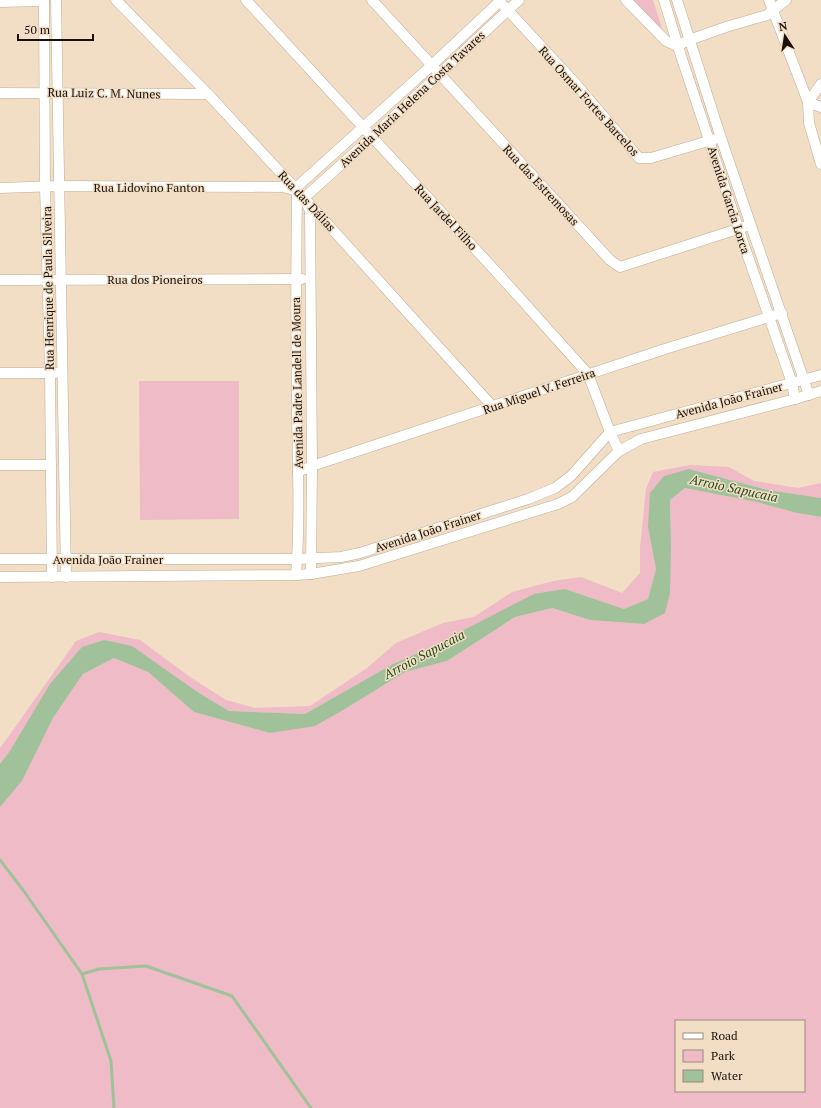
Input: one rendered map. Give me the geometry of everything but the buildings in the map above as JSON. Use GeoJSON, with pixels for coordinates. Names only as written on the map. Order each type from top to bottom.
{"type":"FeatureCollection","features":[{"type":"Feature","properties":{"kind":"street","name":"Rua Henrique de Paula Silveira"},"geometry":{"type":"LineString","coordinates":[[44,0],[44,93],[50,372],[52,577]]}},
{"type":"Feature","properties":{"kind":"street"},"geometry":{"type":"LineString","coordinates":[[0,2],[44,0]]}},
{"type":"Feature","properties":{"kind":"street","name":"Rua Henrique de Paula Silveira"},"geometry":{"type":"LineString","coordinates":[[56,0],[66,577]]}},
{"type":"Feature","properties":{"kind":"street","name":"Rua das Dálias"},"geometry":{"type":"LineString","coordinates":[[116,0],[208,94],[493,407]]}},
{"type":"Feature","properties":{"kind":"street","name":"Rua Jardel Filho"},"geometry":{"type":"LineString","coordinates":[[246,0],[364,127],[588,374],[610,432],[619,450]]}},
{"type":"Feature","properties":{"kind":"street","name":"Rua das Estremosas"},"geometry":{"type":"LineString","coordinates":[[372,0],[432,65],[439,75],[610,260],[620,267],[750,225]]}},
{"type":"Feature","properties":{"kind":"street","name":"Avenida Maria Helena Costa Tavares"},"geometry":{"type":"LineString","coordinates":[[499,0],[432,65],[299,185],[301,195],[372,137],[519,0]]}},
{"type":"Feature","properties":{"kind":"street","name":"Rua Osmar Fortes Barcelos"},"geometry":{"type":"LineString","coordinates":[[499,0],[576,84],[639,158],[651,158],[708,140],[721,138]]}},
{"type":"Feature","properties":{"kind":"street"},"geometry":{"type":"LineString","coordinates":[[626,0],[666,41],[677,46],[689,40],[767,15],[786,0]]}},
{"type":"Feature","properties":{"kind":"street","name":"Avenida Garcia Lorca"},"geometry":{"type":"LineString","coordinates":[[664,0],[677,46],[708,140],[768,318],[792,383],[795,399]]}},
{"type":"Feature","properties":{"kind":"street","name":"Avenida Garcia Lorca"},"geometry":{"type":"LineString","coordinates":[[677,0],[750,225],[782,313],[809,395]]}},
{"type":"Feature","properties":{"kind":"street"},"geometry":{"type":"LineString","coordinates":[[769,0],[808,102],[809,124],[821,164]]}},
{"type":"Feature","properties":{"kind":"street"},"geometry":{"type":"LineString","coordinates":[[808,102],[821,84]]}},
{"type":"Feature","properties":{"kind":"street","name":"Rua Luiz C. M. Nunes"},"geometry":{"type":"LineString","coordinates":[[0,93],[208,94]]}},
{"type":"Feature","properties":{"kind":"street"},"geometry":{"type":"LineString","coordinates":[[808,102],[821,107]]}},
{"type":"Feature","properties":{"kind":"street","name":"Rua Lidovino Fanton"},"geometry":{"type":"LineString","coordinates":[[0,188],[59,186],[284,187],[301,195]]}},
{"type":"Feature","properties":{"kind":"street","name":"Avenida Padre Landell de Moura"},"geometry":{"type":"LineString","coordinates":[[301,195],[310,211],[312,466],[311,574]]}},
{"type":"Feature","properties":{"kind":"street","name":"Avenida Padre Landell de Moura"},"geometry":{"type":"LineString","coordinates":[[296,575],[298,472],[295,280],[301,195]]}},
{"type":"Feature","properties":{"kind":"street","name":"Rua dos Pioneiros"},"geometry":{"type":"LineString","coordinates":[[0,280],[310,279]]}},
{"type":"Feature","properties":{"kind":"street","name":"Rua Miguel V. Ferreira"},"geometry":{"type":"LineString","coordinates":[[298,472],[312,466],[493,407],[588,374],[782,313]]}},
{"type":"Feature","properties":{"kind":"street"},"geometry":{"type":"LineString","coordinates":[[49,338],[62,338]]}},
{"type":"Feature","properties":{"kind":"street"},"geometry":{"type":"LineString","coordinates":[[0,373],[63,373]]}},
{"type":"Feature","properties":{"kind":"street","name":"Avenida João Frainer"},"geometry":{"type":"LineString","coordinates":[[0,559],[297,559],[341,557],[360,553],[528,499],[555,488],[571,476],[610,432],[821,376]]}},
{"type":"Feature","properties":{"kind":"street","name":"Avenida João Frainer"},"geometry":{"type":"LineString","coordinates":[[0,577],[296,575],[359,566],[558,504],[572,497],[619,450],[641,439],[821,391]]}},
{"type":"Feature","properties":{"kind":"street"},"geometry":{"type":"LineString","coordinates":[[0,465],[51,465]]}},
{"type":"Feature","properties":{"kind":"green space"},"geometry":{"type":"Polygon","coordinates":[[[632,0],[653,0],[664,35],[632,0]]]}},
{"type":"Feature","properties":{"kind":"green space"},"geometry":{"type":"Polygon","coordinates":[[[139,381],[239,381],[239,519],[140,520],[139,381]]]}},
{"type":"Feature","properties":{"kind":"green space"},"geometry":{"type":"Polygon","coordinates":[[[690,465],[729,467],[754,481],[798,488],[821,483],[821,498],[768,490],[689,469],[648,527],[656,569],[648,599],[624,609],[565,589],[391,665],[305,714],[229,711],[104,640],[0,764],[0,748],[76,641],[99,632],[140,640],[190,677],[226,700],[255,708],[310,706],[367,668],[396,643],[443,623],[474,617],[512,592],[553,581],[581,577],[622,593],[640,573],[640,548],[646,489],[653,472],[690,465]]]}},
{"type":"Feature","properties":{"kind":"green space"},"geometry":{"type":"Polygon","coordinates":[[[685,488],[757,502],[797,513],[821,517],[821,1108],[0,1108],[0,807],[22,781],[53,718],[83,674],[114,658],[148,672],[194,712],[270,733],[350,706],[405,672],[447,661],[515,617],[552,608],[590,620],[644,624],[671,543],[670,500],[685,488]]]}},
{"type":"Feature","properties":{"kind":"water","name":"Arroio Sapucaia"},"geometry":{"type":"Polygon","coordinates":[[[689,469],[768,490],[821,498],[821,517],[797,513],[757,502],[685,488],[670,500],[670,593],[665,613],[644,624],[590,620],[552,608],[515,617],[447,661],[405,672],[315,726],[270,733],[194,712],[148,672],[114,658],[83,674],[53,718],[22,781],[0,807],[0,764],[10,751],[50,684],[82,647],[104,640],[132,646],[196,691],[229,711],[305,714],[391,665],[425,650],[534,594],[565,589],[624,609],[648,599],[656,569],[648,527],[650,493],[664,476],[689,469]]]}},
{"type":"Feature","properties":{"kind":"waterway"},"geometry":{"type":"LineString","coordinates":[[0,860],[82,974],[111,1061],[114,1108]]}},
{"type":"Feature","properties":{"kind":"waterway"},"geometry":{"type":"LineString","coordinates":[[82,974],[99,969],[146,966],[232,996],[311,1108]]}}]}
